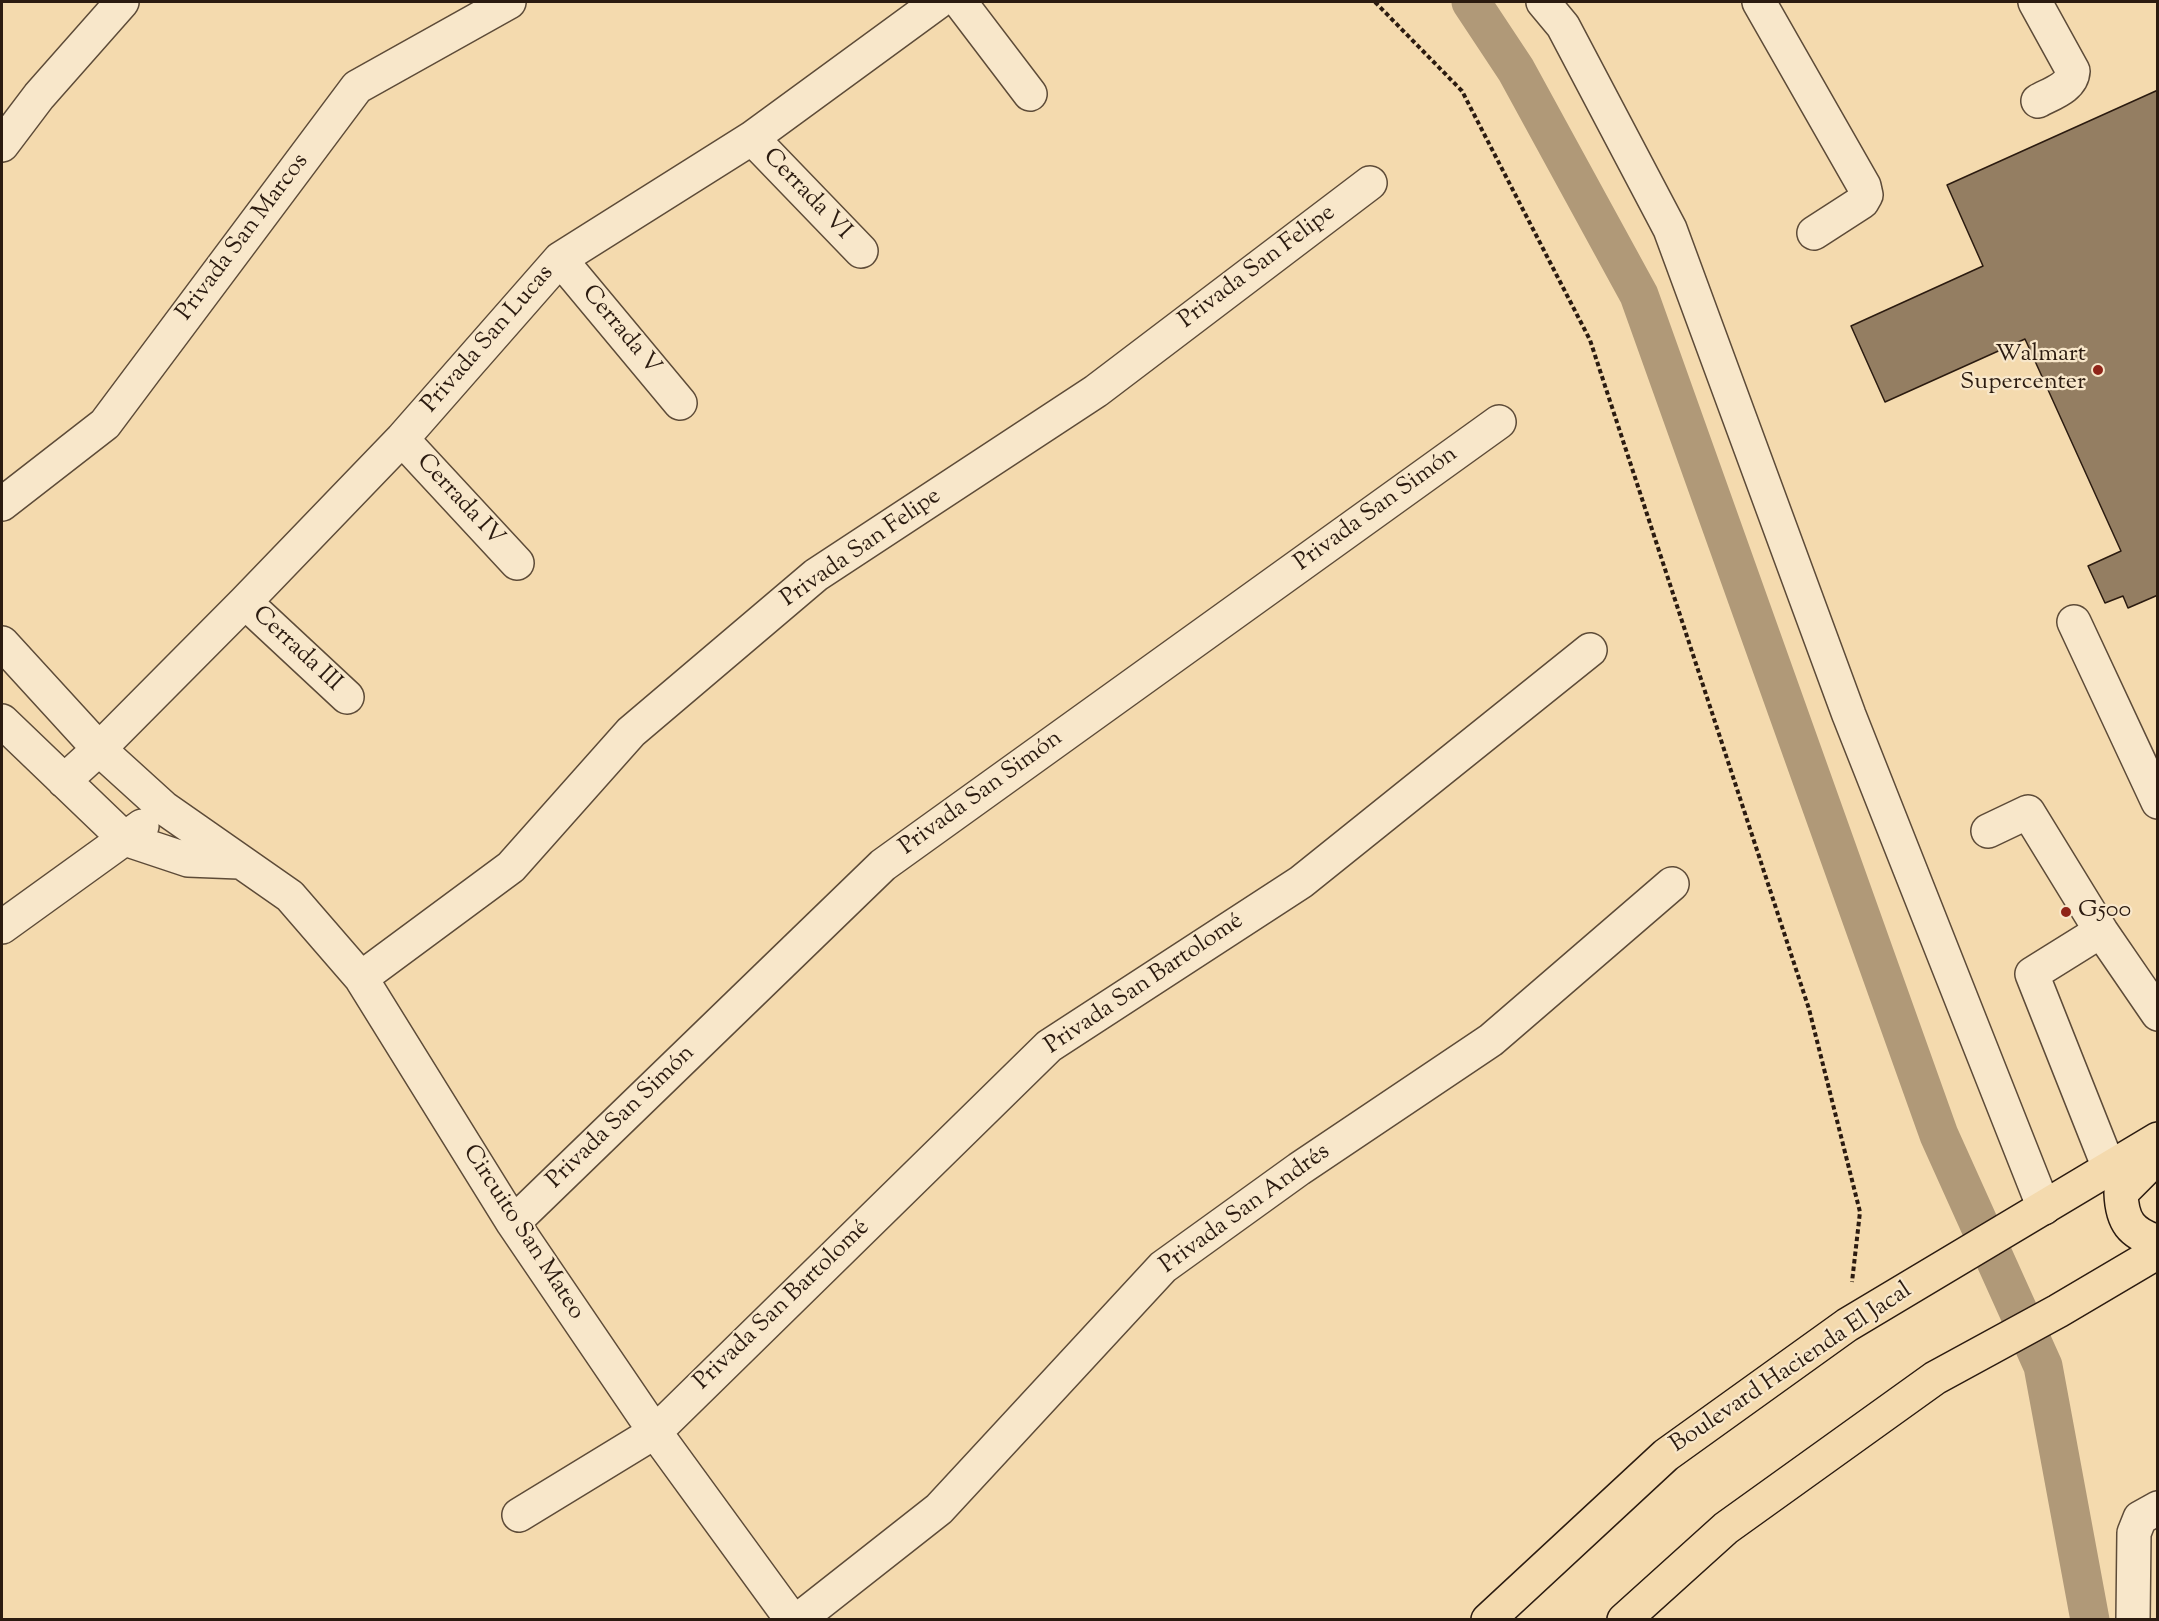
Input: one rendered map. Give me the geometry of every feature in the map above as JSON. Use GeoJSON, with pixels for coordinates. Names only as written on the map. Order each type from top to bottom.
{"type":"FeatureCollection","features":[{"type":"Feature","properties":{"kind":"main road","name":"Boulevard Hacienda El Jacal"},"geometry":{"type":"LineString","coordinates":[[1488,1620],[1666,1455],[1847,1325],[2157,1139]]}},
{"type":"Feature","properties":{"kind":"main road"},"geometry":{"type":"LineString","coordinates":[[2157,1156],[2121,1193],[2121,1210],[2130,1228],[2145,1238],[2157,1242]]}},
{"type":"Feature","properties":{"kind":"main road"},"geometry":{"type":"LineString","coordinates":[[1624,1620],[1726,1527],[1935,1378],[2058,1311],[2157,1252]]}},
{"type":"Feature","properties":{"kind":"street"},"geometry":{"type":"LineString","coordinates":[[2,145],[39,96],[122,2]]}},
{"type":"Feature","properties":{"kind":"street","name":"Privada San Marcos"},"geometry":{"type":"LineString","coordinates":[[2,504],[105,424],[357,87],[509,2]]}},
{"type":"Feature","properties":{"kind":"street","name":"Privada San Lucas"},"geometry":{"type":"LineString","coordinates":[[64,781],[99,749],[245,602],[402,439],[560,259],[752,138],[938,2]]}},
{"type":"Feature","properties":{"kind":"street"},"geometry":{"type":"LineString","coordinates":[[960,2],[1030,94]]}},
{"type":"Feature","properties":{"kind":"street"},"geometry":{"type":"LineString","coordinates":[[1543,2],[1563,26],[1670,229],[2033,1214]]}},
{"type":"Feature","properties":{"kind":"street"},"geometry":{"type":"LineString","coordinates":[[1759,2],[1864,186],[1866,195],[1862,202],[1814,232]]}},
{"type":"Feature","properties":{"kind":"street"},"geometry":{"type":"LineString","coordinates":[[2035,2],[2073,71],[2073,77],[2067,85],[2038,101]]}},
{"type":"Feature","properties":{"kind":"street","name":"Cerrada VI"},"geometry":{"type":"LineString","coordinates":[[752,138],[861,251]]}},
{"type":"Feature","properties":{"kind":"street","name":"Privada San Felipe"},"geometry":{"type":"LineString","coordinates":[[361,978],[511,867],[631,732],[816,575],[1096,391],[1370,183]]}},
{"type":"Feature","properties":{"kind":"street","name":"Cerrada V"},"geometry":{"type":"LineString","coordinates":[[560,259],[680,403]]}},
{"type":"Feature","properties":{"kind":"street","name":"Privada San Simón"},"geometry":{"type":"LineString","coordinates":[[513,1223],[884,866],[1499,422]]}},
{"type":"Feature","properties":{"kind":"street","name":"Cerrada IV"},"geometry":{"type":"LineString","coordinates":[[402,439],[517,562]]}},
{"type":"Feature","properties":{"kind":"street","name":"Cerrada III"},"geometry":{"type":"LineString","coordinates":[[245,602],[347,697]]}},
{"type":"Feature","properties":{"kind":"street"},"geometry":{"type":"LineString","coordinates":[[2074,622],[2157,802]]}},
{"type":"Feature","properties":{"kind":"street","name":"Circuito San Mateo"},"geometry":{"type":"LineString","coordinates":[[2,643],[99,749],[164,808],[290,896],[361,978],[513,1223],[655,1432],[792,1620]]}},
{"type":"Feature","properties":{"kind":"street","name":"Privada San Bartolomé"},"geometry":{"type":"LineString","coordinates":[[519,1515],[655,1432],[1049,1046],[1301,882],[1590,650]]}},
{"type":"Feature","properties":{"kind":"street"},"geometry":{"type":"LineString","coordinates":[[2,721],[125,839],[189,860],[239,862]]}},
{"type":"Feature","properties":{"kind":"street"},"geometry":{"type":"LineString","coordinates":[[2,927],[125,839],[164,808]]}},
{"type":"Feature","properties":{"kind":"street"},"geometry":{"type":"LineString","coordinates":[[1988,831],[2028,812],[2101,931],[2157,1014]]}},
{"type":"Feature","properties":{"kind":"street","name":"Privada San Andrés"},"geometry":{"type":"LineString","coordinates":[[798,1620],[939,1509],[1163,1267],[1299,1169],[1491,1040],[1672,884]]}},
{"type":"Feature","properties":{"kind":"street"},"geometry":{"type":"LineString","coordinates":[[2101,931],[2032,975],[2109,1168]]}},
{"type":"Feature","properties":{"kind":"street"},"geometry":{"type":"LineString","coordinates":[[2133,1620],[2134,1533],[2140,1518],[2157,1508]]}},
{"type":"Feature","properties":{"kind":"path"},"geometry":{"type":"LineString","coordinates":[[1375,2],[1462,91],[1590,340],[1809,1009],[1860,1212],[1847,1325]]}},
{"type":"Feature","properties":{"kind":"building","name":"Walmart Supercenter"},"geometry":{"type":"Polygon","coordinates":[[[2158,90],[2158,595],[2128,608],[2123,596],[2105,603],[2088,566],[2121,551],[2025,339],[1885,402],[1851,326],[1983,266],[1947,185],[2158,90]]]}},
{"type":"Feature","properties":{"kind":"waterway"},"geometry":{"type":"LineString","coordinates":[[1471,2],[1516,70],[1639,295],[1939,1135],[2043,1366],[2090,1620]]}},
{"type":"Feature","properties":{"kind":"place","name":"Walmart Supercenter"},"geometry":{"type":"Point","coordinates":[2098,370]}},
{"type":"Feature","properties":{"kind":"place","name":"G500"},"geometry":{"type":"Point","coordinates":[2066,912]}}]}
